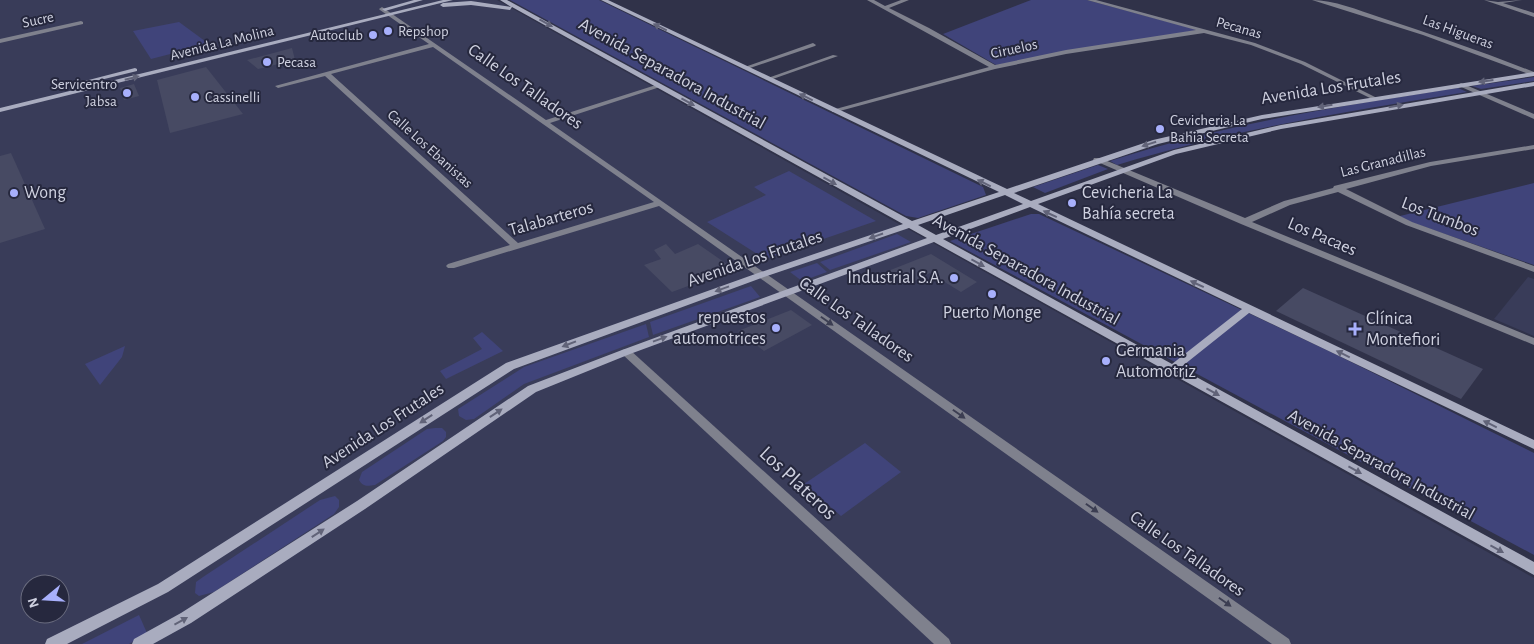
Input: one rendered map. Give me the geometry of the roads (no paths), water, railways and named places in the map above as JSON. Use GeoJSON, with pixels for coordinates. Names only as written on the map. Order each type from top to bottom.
{"type":"FeatureCollection","features":[{"type":"Feature","properties":{"kind":"main road","name":"Avenida La Molina"},"geometry":{"type":"LineString","coordinates":[[0,110],[69,89],[246,42],[419,0]]}},
{"type":"Feature","properties":{"kind":"main road","name":"Avenida La Molina"},"geometry":{"type":"LineString","coordinates":[[0,103],[253,48],[450,0]]}},
{"type":"Feature","properties":{"kind":"main road","name":"Avenida Separadora Industrial"},"geometry":{"type":"LineString","coordinates":[[503,0],[1534,569]]}},
{"type":"Feature","properties":{"kind":"main road","name":"Avenida Separadora Industrial"},"geometry":{"type":"LineString","coordinates":[[604,0],[1534,445]]}},
{"type":"Feature","properties":{"kind":"main road"},"geometry":{"type":"LineString","coordinates":[[417,8],[471,3],[503,6],[528,14]]}},
{"type":"Feature","properties":{"kind":"main road"},"geometry":{"type":"LineString","coordinates":[[246,42],[253,48]]}},
{"type":"Feature","properties":{"kind":"main road","name":"Avenida Los Frutales"},"geometry":{"type":"LineString","coordinates":[[52,644],[163,588],[510,366],[761,275],[1097,160],[1156,142],[1262,116],[1533,74]]}},
{"type":"Feature","properties":{"kind":"main road","name":"Avenida Los Frutales"},"geometry":{"type":"LineString","coordinates":[[138,644],[186,618],[361,506],[532,389],[787,292],[1174,152],[1281,127],[1534,84]]}},
{"type":"Feature","properties":{"kind":"main road"},"geometry":{"type":"LineString","coordinates":[[1172,370],[1248,309]]}},
{"type":"Feature","properties":{"kind":"street"},"geometry":{"type":"LineString","coordinates":[[870,0],[994,67]]}},
{"type":"Feature","properties":{"kind":"street"},"geometry":{"type":"LineString","coordinates":[[886,7],[906,0]]}},
{"type":"Feature","properties":{"kind":"street","name":"Pecanas"},"geometry":{"type":"LineString","coordinates":[[1090,0],[1253,44],[1288,57],[1374,98]]}},
{"type":"Feature","properties":{"kind":"street","name":"Las Higueras"},"geometry":{"type":"LineString","coordinates":[[1315,0],[1376,17],[1443,39],[1533,74]]}},
{"type":"Feature","properties":{"kind":"street"},"geometry":{"type":"LineString","coordinates":[[1487,0],[1534,14]]}},
{"type":"Feature","properties":{"kind":"street"},"geometry":{"type":"LineString","coordinates":[[1497,3],[1519,0]]}},
{"type":"Feature","properties":{"kind":"street","name":"Calle Los Talladores"},"geometry":{"type":"LineString","coordinates":[[382,10],[787,292],[1284,644]]}},
{"type":"Feature","properties":{"kind":"street","name":"Sucre"},"geometry":{"type":"LineString","coordinates":[[0,40],[81,24]]}},
{"type":"Feature","properties":{"kind":"street","name":"Ciruelos"},"geometry":{"type":"LineString","coordinates":[[834,111],[994,67],[1092,48],[1204,30]]}},
{"type":"Feature","properties":{"kind":"street"},"geometry":{"type":"LineString","coordinates":[[278,86],[433,45]]}},
{"type":"Feature","properties":{"kind":"street"},"geometry":{"type":"LineString","coordinates":[[746,68],[813,45]]}},
{"type":"Feature","properties":{"kind":"street"},"geometry":{"type":"LineString","coordinates":[[768,79],[835,56]]}},
{"type":"Feature","properties":{"kind":"street","name":"Calle Los Ebanistas"},"geometry":{"type":"LineString","coordinates":[[326,73],[516,246]]}},
{"type":"Feature","properties":{"kind":"street"},"geometry":{"type":"LineString","coordinates":[[1461,85],[1534,117]]}},
{"type":"Feature","properties":{"kind":"street"},"geometry":{"type":"LineString","coordinates":[[545,122],[658,86]]}},
{"type":"Feature","properties":{"kind":"street","name":"Las Granadillas"},"geometry":{"type":"LineString","coordinates":[[1244,222],[1287,203],[1337,188],[1430,164],[1534,147]]}},
{"type":"Feature","properties":{"kind":"street","name":"Los Pacaes"},"geometry":{"type":"LineString","coordinates":[[1097,160],[1534,342]]}},
{"type":"Feature","properties":{"kind":"street","name":"Los Tumbos"},"geometry":{"type":"LineString","coordinates":[[1337,188],[1384,213],[1534,269]]}},
{"type":"Feature","properties":{"kind":"street","name":"Talabarteros"},"geometry":{"type":"LineString","coordinates":[[451,266],[660,203]]}},
{"type":"Feature","properties":{"kind":"street","name":"Los Plateros"},"geometry":{"type":"LineString","coordinates":[[626,352],[944,644]]}},
{"type":"Feature","properties":{"kind":"place","name":"Repshop"},"geometry":{"type":"Point","coordinates":[388,31]}},
{"type":"Feature","properties":{"kind":"place","name":"Autoclub"},"geometry":{"type":"Point","coordinates":[373,35]}},
{"type":"Feature","properties":{"kind":"place","name":"Pecasa"},"geometry":{"type":"Point","coordinates":[267,62]}},
{"type":"Feature","properties":{"kind":"place","name":"Servicentro Jabsa"},"geometry":{"type":"Point","coordinates":[127,93]}},
{"type":"Feature","properties":{"kind":"place","name":"Cassinelli"},"geometry":{"type":"Point","coordinates":[195,97]}},
{"type":"Feature","properties":{"kind":"place","name":"Cevicheria La Bahia Secreta"},"geometry":{"type":"Point","coordinates":[1160,129]}},
{"type":"Feature","properties":{"kind":"place","name":"Wong"},"geometry":{"type":"Point","coordinates":[14,193]}},
{"type":"Feature","properties":{"kind":"place","name":"Cevicheria La Bahía secreta"},"geometry":{"type":"Point","coordinates":[1072,203]}},
{"type":"Feature","properties":{"kind":"place","name":"Industrial S.A."},"geometry":{"type":"Point","coordinates":[954,278]}},
{"type":"Feature","properties":{"kind":"place","name":"Puerto Monge"},"geometry":{"type":"Point","coordinates":[992,294]}},
{"type":"Feature","properties":{"kind":"place","name":"repuestos automotrices"},"geometry":{"type":"Point","coordinates":[776,328]}},
{"type":"Feature","properties":{"kind":"place","name":"Clínica Montefiori"},"geometry":{"type":"Point","coordinates":[1355,329]}},
{"type":"Feature","properties":{"kind":"place","name":"Germania Automotriz"},"geometry":{"type":"Point","coordinates":[1106,361]}}]}
